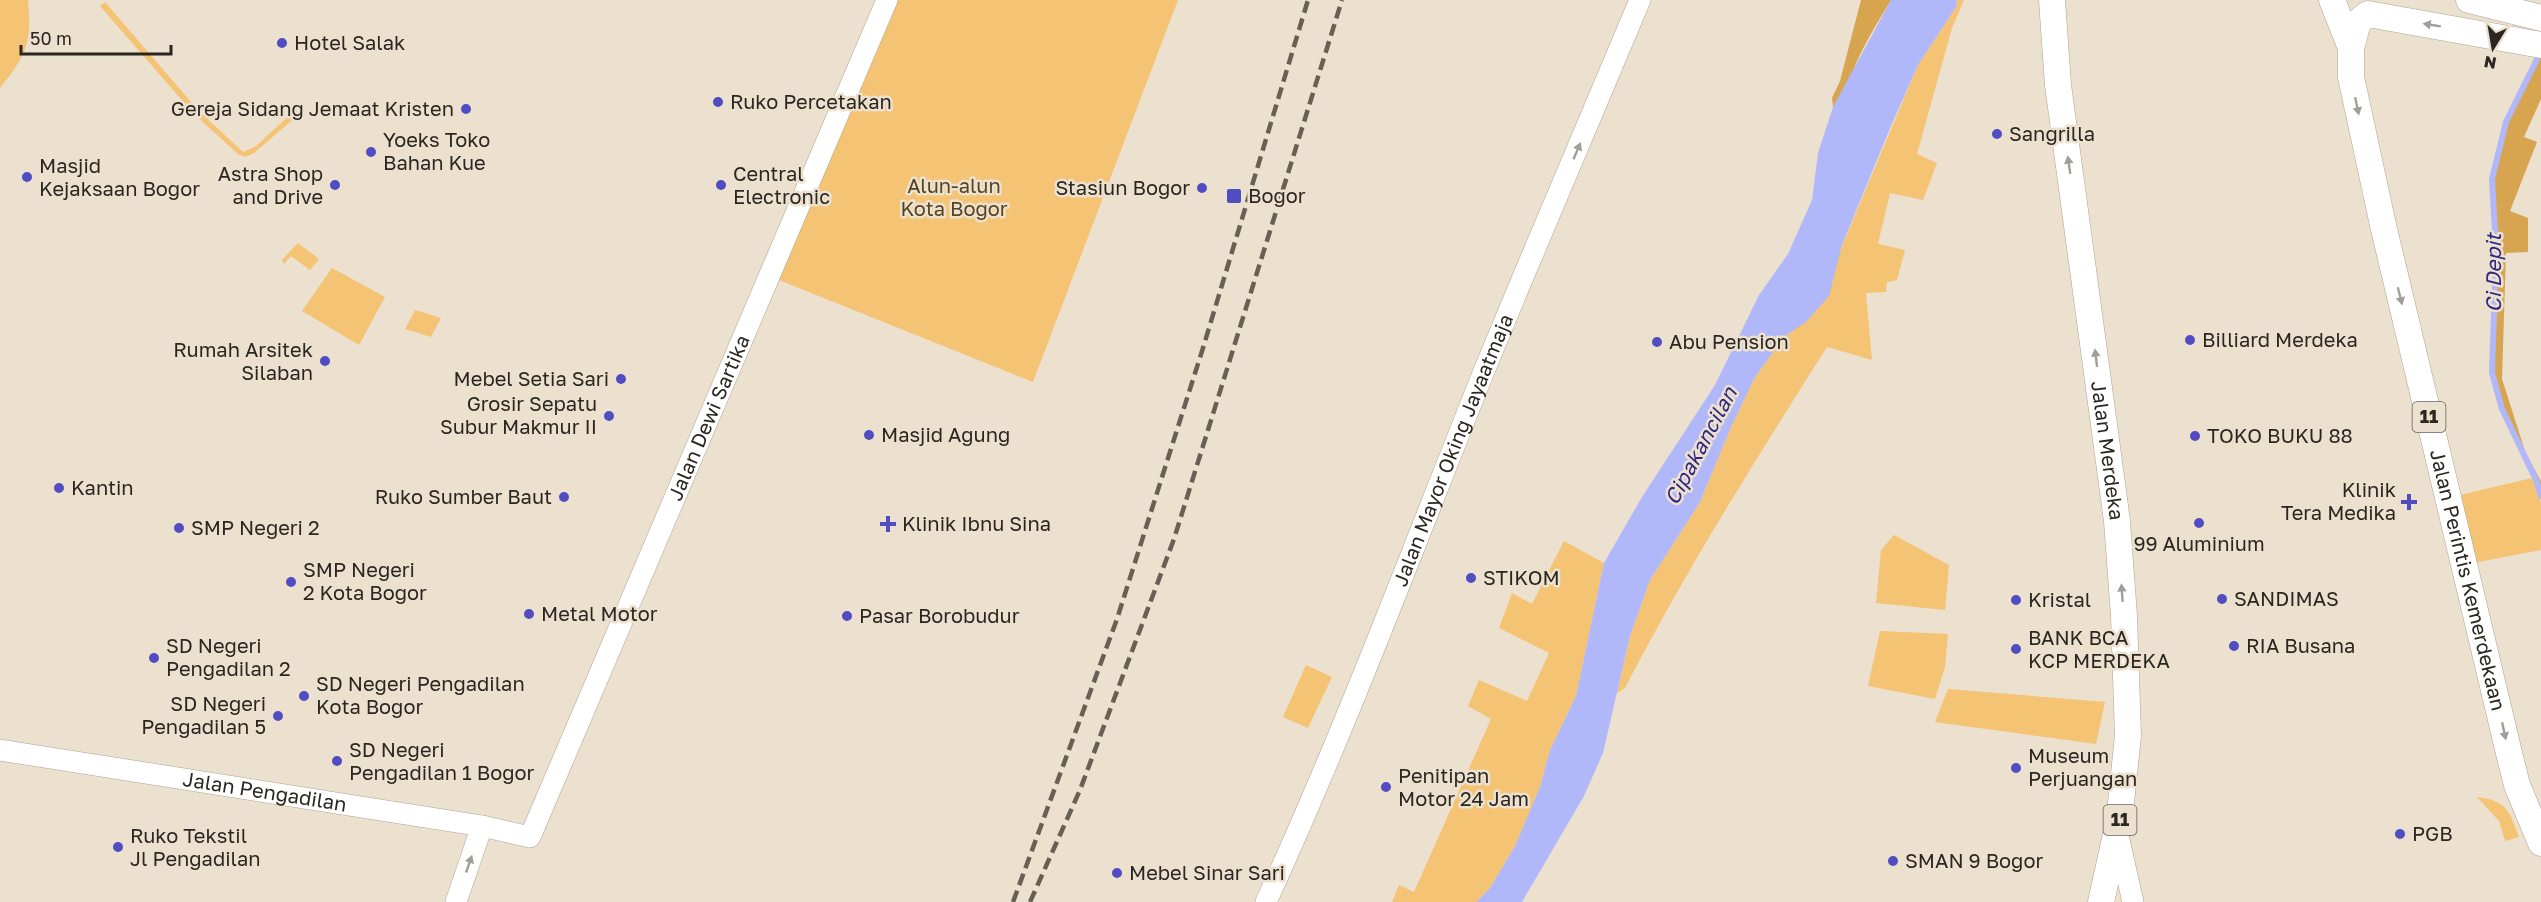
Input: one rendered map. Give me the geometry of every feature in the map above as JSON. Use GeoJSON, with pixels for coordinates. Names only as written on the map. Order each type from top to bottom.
{"type":"FeatureCollection","features":[{"type":"Feature","properties":{"kind":"main road","name":"Jalan Perintis Kemerdekaan"},"geometry":{"type":"LineString","coordinates":[[2332,0],[2351,48],[2351,77],[2383,225],[2467,584],[2517,785],[2541,843]]}},
{"type":"Feature","properties":{"kind":"main road"},"geometry":{"type":"LineString","coordinates":[[2469,0],[2538,18]]}},
{"type":"Feature","properties":{"kind":"main road","name":"Jalan Merdeka"},"geometry":{"type":"LineString","coordinates":[[2053,1],[2058,85],[2117,521],[2128,736],[2117,831],[2101,902]]}},
{"type":"Feature","properties":{"kind":"main road","name":"11"},"geometry":{"type":"LineString","coordinates":[[2351,48],[2358,22],[2368,14],[2536,44]]}},
{"type":"Feature","properties":{"kind":"street","name":"Jalan Dewi Sartika"},"geometry":{"type":"LineString","coordinates":[[530,837],[887,0]]}},
{"type":"Feature","properties":{"kind":"street","name":"Jalan Mayor Oking Jayaatmaja"},"geometry":{"type":"LineString","coordinates":[[1266,902],[1304,817],[1485,369],[1640,0]]}},
{"type":"Feature","properties":{"kind":"street","name":"Jalan Pengadilan"},"geometry":{"type":"LineString","coordinates":[[0,750],[482,826],[530,837]]}},
{"type":"Feature","properties":{"kind":"street"},"geometry":{"type":"LineString","coordinates":[[456,902],[482,826]]}},
{"type":"Feature","properties":{"kind":"street"},"geometry":{"type":"LineString","coordinates":[[2117,831],[2133,902]]}},
{"type":"Feature","properties":{"kind":"green space"},"geometry":{"type":"Polygon","coordinates":[[[0,0],[28,0],[29,27],[22,57],[0,88],[0,0]]]}},
{"type":"Feature","properties":{"kind":"green space","name":"Alun-alun Kota Bogor"},"geometry":{"type":"Polygon","coordinates":[[[887,0],[1178,0],[1033,382],[769,276],[887,0]]]}},
{"type":"Feature","properties":{"kind":"green space"},"geometry":{"type":"Polygon","coordinates":[[[1957,0],[1964,0],[1952,28],[1917,154],[1937,163],[1923,200],[1890,193],[1878,244],[1905,250],[1897,280],[1887,282],[1886,292],[1866,293],[1872,360],[1827,347],[1697,558],[1625,688],[1617,693],[1630,636],[1650,580],[1700,502],[1731,427],[1755,377],[1785,336],[1795,329],[1837,258],[1918,65],[1956,7],[1957,0]]]}},
{"type":"Feature","properties":{"kind":"green space"},"geometry":{"type":"Polygon","coordinates":[[[105,2],[198,110],[243,152],[256,146],[294,111],[298,115],[254,153],[245,157],[238,154],[194,114],[100,6],[105,2]]]}},
{"type":"Feature","properties":{"kind":"green space"},"geometry":{"type":"Polygon","coordinates":[[[298,243],[319,259],[310,270],[291,256],[284,264],[282,260],[298,243]]]}},
{"type":"Feature","properties":{"kind":"green space"},"geometry":{"type":"Polygon","coordinates":[[[332,268],[385,297],[359,345],[302,311],[332,268]]]}},
{"type":"Feature","properties":{"kind":"green space"},"geometry":{"type":"Polygon","coordinates":[[[415,310],[441,318],[431,337],[405,329],[415,310]]]}},
{"type":"Feature","properties":{"kind":"green space"},"geometry":{"type":"Polygon","coordinates":[[[2532,478],[2541,503],[2541,550],[2473,563],[2456,496],[2532,478]]]}},
{"type":"Feature","properties":{"kind":"green space"},"geometry":{"type":"Polygon","coordinates":[[[1894,535],[1949,565],[1945,610],[1876,603],[1881,550],[1894,535]]]}},
{"type":"Feature","properties":{"kind":"green space"},"geometry":{"type":"Polygon","coordinates":[[[1564,541],[1604,563],[1576,696],[1550,750],[1540,787],[1515,846],[1490,888],[1476,902],[1392,902],[1399,885],[1414,892],[1491,719],[1468,706],[1479,680],[1527,701],[1549,653],[1499,628],[1512,593],[1532,604],[1564,541]]]}},
{"type":"Feature","properties":{"kind":"green space"},"geometry":{"type":"Polygon","coordinates":[[[1880,631],[1948,634],[1945,667],[1935,699],[1868,686],[1880,631]]]}},
{"type":"Feature","properties":{"kind":"green space"},"geometry":{"type":"Polygon","coordinates":[[[1306,665],[1332,677],[1308,728],[1283,717],[1306,665]]]}},
{"type":"Feature","properties":{"kind":"green space"},"geometry":{"type":"Polygon","coordinates":[[[1948,689],[2105,702],[2096,744],[1935,722],[1948,689]]]}},
{"type":"Feature","properties":{"kind":"green space"},"geometry":{"type":"Polygon","coordinates":[[[2477,797],[2495,801],[2506,808],[2519,837],[2505,841],[2499,821],[2477,797]]]}},
{"type":"Feature","properties":{"kind":"shaded area"},"geometry":{"type":"Polygon","coordinates":[[[1861,0],[1891,0],[1861,53],[1844,95],[1833,107],[1832,98],[1840,81],[1861,0]]]}},
{"type":"Feature","properties":{"kind":"shaded area"},"geometry":{"type":"Polygon","coordinates":[[[2541,51],[2541,99],[2524,137],[2537,142],[2510,211],[2528,218],[2528,252],[2506,253],[2502,379],[2526,454],[2541,481],[2541,496],[2502,409],[2492,373],[2496,243],[2492,179],[2506,122],[2541,51]]]}},
{"type":"Feature","properties":{"kind":"water","name":"Cipakancilan"},"geometry":{"type":"Polygon","coordinates":[[[1891,0],[1957,0],[1956,7],[1918,65],[1891,126],[1842,245],[1829,296],[1806,322],[1785,336],[1755,377],[1731,427],[1700,502],[1650,580],[1630,636],[1603,753],[1584,796],[1522,902],[1476,902],[1490,888],[1515,846],[1540,787],[1550,750],[1576,696],[1604,563],[1642,497],[1715,385],[1759,295],[1788,254],[1812,200],[1818,153],[1833,107],[1891,0]]]}},
{"type":"Feature","properties":{"kind":"waterway","name":"Ci Depit"},"geometry":{"type":"LineString","coordinates":[[2541,51],[2506,122],[2492,179],[2496,251],[2492,373],[2502,409],[2536,480],[2541,496]]}},
{"type":"Feature","properties":{"kind":"railway"},"geometry":{"type":"LineString","coordinates":[[1013,902],[1117,619],[1203,348],[1308,0]]}},
{"type":"Feature","properties":{"kind":"railway"},"geometry":{"type":"LineString","coordinates":[[1030,902],[1080,790],[1174,539],[1342,0]]}},
{"type":"Feature","properties":{"kind":"place","name":"Hotel Salak"},"geometry":{"type":"Point","coordinates":[282,43]}},
{"type":"Feature","properties":{"kind":"place","name":"Ruko Percetakan"},"geometry":{"type":"Point","coordinates":[718,102]}},
{"type":"Feature","properties":{"kind":"place","name":"Gereja Sidang Jemaat Kristen"},"geometry":{"type":"Point","coordinates":[466,109]}},
{"type":"Feature","properties":{"kind":"place","name":"Sangrilla"},"geometry":{"type":"Point","coordinates":[1997,134]}},
{"type":"Feature","properties":{"kind":"place","name":"Yoeks Toko Bahan Kue"},"geometry":{"type":"Point","coordinates":[371,152]}},
{"type":"Feature","properties":{"kind":"place","name":"Masjid Kejaksaan Bogor"},"geometry":{"type":"Point","coordinates":[27,177]}},
{"type":"Feature","properties":{"kind":"place","name":"Astra Shop and Drive"},"geometry":{"type":"Point","coordinates":[335,185]}},
{"type":"Feature","properties":{"kind":"place","name":"Central Electronic"},"geometry":{"type":"Point","coordinates":[721,185]}},
{"type":"Feature","properties":{"kind":"place","name":"Stasiun Bogor"},"geometry":{"type":"Point","coordinates":[1202,188]}},
{"type":"Feature","properties":{"kind":"place","name":"Bogor"},"geometry":{"type":"Point","coordinates":[1234,196]}},
{"type":"Feature","properties":{"kind":"place","name":"Billiard Merdeka"},"geometry":{"type":"Point","coordinates":[2190,340]}},
{"type":"Feature","properties":{"kind":"place","name":"Abu Pension"},"geometry":{"type":"Point","coordinates":[1657,342]}},
{"type":"Feature","properties":{"kind":"place","name":"Rumah Arsitek Silaban"},"geometry":{"type":"Point","coordinates":[325,361]}},
{"type":"Feature","properties":{"kind":"place","name":"Mebel Setia Sari"},"geometry":{"type":"Point","coordinates":[621,379]}},
{"type":"Feature","properties":{"kind":"place","name":"Grosir Sepatu Subur Makmur II"},"geometry":{"type":"Point","coordinates":[609,416]}},
{"type":"Feature","properties":{"kind":"place","name":"Masjid Agung"},"geometry":{"type":"Point","coordinates":[869,435]}},
{"type":"Feature","properties":{"kind":"place","name":"TOKO BUKU 88"},"geometry":{"type":"Point","coordinates":[2195,436]}},
{"type":"Feature","properties":{"kind":"place","name":"Kantin"},"geometry":{"type":"Point","coordinates":[59,488]}},
{"type":"Feature","properties":{"kind":"place","name":"Ruko Sumber Baut"},"geometry":{"type":"Point","coordinates":[564,497]}},
{"type":"Feature","properties":{"kind":"place","name":"Klinik Tera Medika"},"geometry":{"type":"Point","coordinates":[2409,502]}},
{"type":"Feature","properties":{"kind":"place","name":"99 Aluminium"},"geometry":{"type":"Point","coordinates":[2199,523]}},
{"type":"Feature","properties":{"kind":"place","name":"Klinik Ibnu Sina"},"geometry":{"type":"Point","coordinates":[888,524]}},
{"type":"Feature","properties":{"kind":"place","name":"SMP Negeri 2"},"geometry":{"type":"Point","coordinates":[179,528]}},
{"type":"Feature","properties":{"kind":"place","name":"STIKOM"},"geometry":{"type":"Point","coordinates":[1471,578]}},
{"type":"Feature","properties":{"kind":"place","name":"SMP Negeri 2 Kota Bogor"},"geometry":{"type":"Point","coordinates":[291,582]}},
{"type":"Feature","properties":{"kind":"place","name":"SANDIMAS"},"geometry":{"type":"Point","coordinates":[2222,599]}},
{"type":"Feature","properties":{"kind":"place","name":"Kristal"},"geometry":{"type":"Point","coordinates":[2016,600]}},
{"type":"Feature","properties":{"kind":"place","name":"Metal Motor"},"geometry":{"type":"Point","coordinates":[529,614]}},
{"type":"Feature","properties":{"kind":"place","name":"Pasar Borobudur"},"geometry":{"type":"Point","coordinates":[847,616]}},
{"type":"Feature","properties":{"kind":"place","name":"RIA Busana"},"geometry":{"type":"Point","coordinates":[2234,646]}},
{"type":"Feature","properties":{"kind":"place","name":"BANK BCA KCP MERDEKA"},"geometry":{"type":"Point","coordinates":[2016,649]}},
{"type":"Feature","properties":{"kind":"place","name":"SD Negeri Pengadilan 2"},"geometry":{"type":"Point","coordinates":[154,658]}},
{"type":"Feature","properties":{"kind":"place","name":"SD Negeri Pengadilan Kota Bogor"},"geometry":{"type":"Point","coordinates":[304,696]}},
{"type":"Feature","properties":{"kind":"place","name":"SD Negeri Pengadilan 5"},"geometry":{"type":"Point","coordinates":[278,716]}},
{"type":"Feature","properties":{"kind":"place","name":"SD Negeri Pengadilan 1 Bogor"},"geometry":{"type":"Point","coordinates":[337,761]}},
{"type":"Feature","properties":{"kind":"place","name":"Museum Perjuangan"},"geometry":{"type":"Point","coordinates":[2016,768]}},
{"type":"Feature","properties":{"kind":"place","name":"Penitipan Motor 24 Jam"},"geometry":{"type":"Point","coordinates":[1386,787]}},
{"type":"Feature","properties":{"kind":"place","name":"PGB"},"geometry":{"type":"Point","coordinates":[2400,834]}},
{"type":"Feature","properties":{"kind":"place","name":"Ruko Tekstil Jl Pengadilan"},"geometry":{"type":"Point","coordinates":[118,847]}},
{"type":"Feature","properties":{"kind":"place","name":"SMAN 9 Bogor"},"geometry":{"type":"Point","coordinates":[1893,861]}},
{"type":"Feature","properties":{"kind":"place","name":"Mebel Sinar Sari"},"geometry":{"type":"Point","coordinates":[1117,873]}}]}
